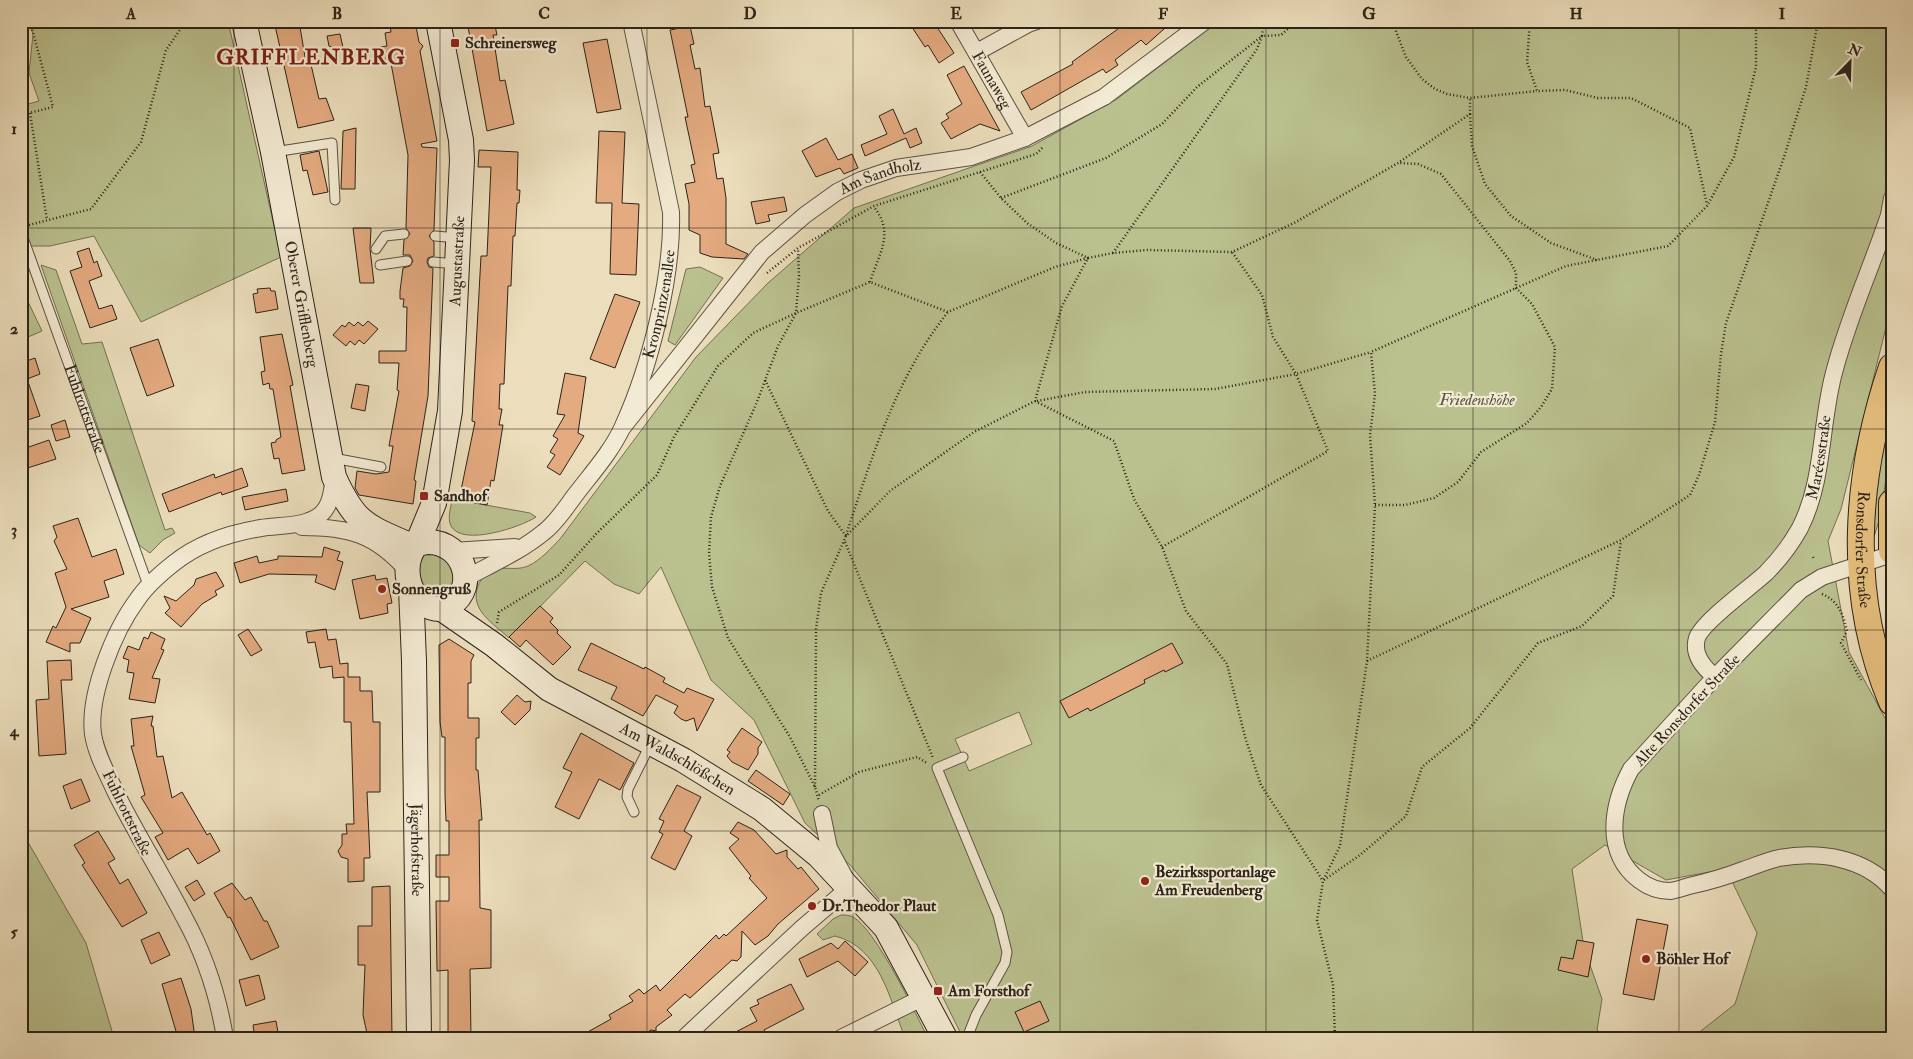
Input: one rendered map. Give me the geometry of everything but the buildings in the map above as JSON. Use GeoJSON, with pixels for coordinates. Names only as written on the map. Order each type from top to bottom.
{"type":"FeatureCollection","features":[{"type":"Feature","properties":{"kind":"main road","name":"Ronsdorfer Straße"},"geometry":{"type":"LineString","coordinates":[[1892,367],[1874,428],[1868,458],[1861,514],[1860,563],[1868,625],[1877,663],[1892,702]]}},
{"type":"Feature","properties":{"kind":"main road","name":"Ronsdorfer Straße"},"geometry":{"type":"LineString","coordinates":[[1892,503],[1892,553]]}},
{"type":"Feature","properties":{"kind":"street","name":"Oberer Grifflenberg"},"geometry":{"type":"LineString","coordinates":[[244,21],[273,152],[332,468],[344,499],[359,519],[415,546]]}},
{"type":"Feature","properties":{"kind":"street","name":"Augustastraße"},"geometry":{"type":"LineString","coordinates":[[415,546],[434,503],[450,411],[457,264],[461,140],[438,21]]}},
{"type":"Feature","properties":{"kind":"street","name":"Kronprinzenallee"},"geometry":{"type":"LineString","coordinates":[[451,599],[522,546],[546,531],[556,520],[596,468],[623,427],[646,361],[664,290],[672,233],[668,192],[631,21]]}},
{"type":"Feature","properties":{"kind":"street","name":"Faunaweg"},"geometry":{"type":"LineString","coordinates":[[958,21],[1025,138]]}},
{"type":"Feature","properties":{"kind":"street"},"geometry":{"type":"LineString","coordinates":[[977,52],[1037,21]]}},
{"type":"Feature","properties":{"kind":"street","name":"Am Sandholz"},"geometry":{"type":"LineString","coordinates":[[623,427],[762,252],[805,215],[837,192],[879,173],[896,168],[971,157],[1025,138],[1104,97],[1205,21]]}},
{"type":"Feature","properties":{"kind":"street","name":"Maréesstraße"},"geometry":{"type":"LineString","coordinates":[[1715,677],[1704,668],[1696,653],[1697,638],[1709,623],[1767,572],[1785,551],[1800,527],[1814,492],[1835,368],[1886,223],[1892,198]]}},
{"type":"Feature","properties":{"kind":"street","name":"Fuhlrottstraße"},"geometry":{"type":"LineString","coordinates":[[225,1038],[211,978],[198,945],[130,822],[106,772],[93,734],[96,696],[105,665],[127,615],[148,585],[189,552],[220,538],[260,528],[299,523],[317,517],[330,500],[332,468]]}},
{"type":"Feature","properties":{"kind":"street","name":"Augustastraße"},"geometry":{"type":"LineString","coordinates":[[434,503],[448,548]]}},
{"type":"Feature","properties":{"kind":"street","name":"Fuhlrottstraße"},"geometry":{"type":"LineString","coordinates":[[260,528],[324,527],[351,530],[377,542],[409,579]]}},
{"type":"Feature","properties":{"kind":"street"},"geometry":{"type":"LineString","coordinates":[[434,542],[448,548],[461,563],[451,599],[420,601],[409,579],[408,559],[415,546],[434,542]]}},
{"type":"Feature","properties":{"kind":"street","name":"Kronprinzenallee"},"geometry":{"type":"LineString","coordinates":[[448,548],[497,550],[522,546]]}},
{"type":"Feature","properties":{"kind":"street","name":"Alte Ronsdorfer Straße"},"geometry":{"type":"LineString","coordinates":[[1892,553],[1822,576],[1805,587],[1715,677],[1646,750],[1631,769],[1622,787],[1615,810],[1615,841],[1621,862],[1631,874],[1646,885],[1660,890],[1672,891],[1721,878],[1779,858],[1835,857],[1867,869],[1892,889]]}},
{"type":"Feature","properties":{"kind":"street","name":"Jägerhofstraße"},"geometry":{"type":"LineString","coordinates":[[409,579],[414,662],[419,1038]]}},
{"type":"Feature","properties":{"kind":"street","name":"Am Waldschlößchen"},"geometry":{"type":"LineString","coordinates":[[451,599],[494,645],[549,689],[683,760],[762,809],[819,856],[850,887],[886,928],[945,1038]]}},
{"type":"Feature","properties":{"kind":"street","name":"Jägerhofstraße"},"geometry":{"type":"LineString","coordinates":[[414,662],[423,633],[451,599]]}},
{"type":"Feature","properties":{"kind":"street"},"geometry":{"type":"LineString","coordinates":[[684,1038],[802,928],[850,887],[829,848],[822,814]]}},
{"type":"Feature","properties":{"kind":"street"},"geometry":{"type":"LineString","coordinates":[[841,1038],[924,997]]}},
{"type":"Feature","properties":{"kind":"lane"},"geometry":{"type":"LineString","coordinates":[[273,152],[332,143],[335,200]]}},
{"type":"Feature","properties":{"kind":"lane","name":"Fuhlrottstraße"},"geometry":{"type":"LineString","coordinates":[[21,232],[148,585]]}},
{"type":"Feature","properties":{"kind":"lane"},"geometry":{"type":"LineString","coordinates":[[376,249],[386,236],[404,234]]}},
{"type":"Feature","properties":{"kind":"lane"},"geometry":{"type":"LineString","coordinates":[[435,236],[458,238]]}},
{"type":"Feature","properties":{"kind":"lane"},"geometry":{"type":"LineString","coordinates":[[380,265],[407,261]]}},
{"type":"Feature","properties":{"kind":"lane"},"geometry":{"type":"LineString","coordinates":[[433,262],[457,264]]}},
{"type":"Feature","properties":{"kind":"lane"},"geometry":{"type":"LineString","coordinates":[[332,468],[381,467]]}},
{"type":"Feature","properties":{"kind":"lane"},"geometry":{"type":"LineString","coordinates":[[634,812],[627,796],[628,788],[651,743]]}},
{"type":"Feature","properties":{"kind":"lane"},"geometry":{"type":"LineString","coordinates":[[963,757],[937,768],[998,915],[1007,952],[1005,963],[976,1015],[966,1038]]}},
{"type":"Feature","properties":{"kind":"path"},"geometry":{"type":"LineString","coordinates":[[21,115],[53,107],[30,21]]}},
{"type":"Feature","properties":{"kind":"path"},"geometry":{"type":"LineString","coordinates":[[21,227],[91,209],[141,142],[166,50],[186,21]]}},
{"type":"Feature","properties":{"kind":"path"},"geometry":{"type":"LineString","coordinates":[[1112,253],[1257,49],[1262,36],[1264,21]]}},
{"type":"Feature","properties":{"kind":"path"},"geometry":{"type":"LineString","coordinates":[[1001,198],[1106,158],[1162,124],[1197,86],[1262,36],[1281,35],[1296,21]]}},
{"type":"Feature","properties":{"kind":"path"},"geometry":{"type":"LineString","coordinates":[[1392,21],[1406,57],[1422,79],[1447,94],[1470,98],[1565,90],[1598,98],[1631,98],[1690,128],[1707,206]]}},
{"type":"Feature","properties":{"kind":"path"},"geometry":{"type":"LineString","coordinates":[[1530,21],[1527,62],[1537,91]]}},
{"type":"Feature","properties":{"kind":"path"},"geometry":{"type":"LineString","coordinates":[[846,536],[890,491],[974,432],[1035,401],[1085,392],[1215,389],[1296,374],[1371,352],[1482,301],[1566,266],[1668,246],[1707,206],[1734,157],[1756,67],[1756,21]]}},
{"type":"Feature","properties":{"kind":"path"},"geometry":{"type":"LineString","coordinates":[[1367,661],[1621,540],[1690,495],[1700,475],[1715,422],[1721,354],[1726,323],[1784,157],[1806,87],[1818,21]]}},
{"type":"Feature","properties":{"kind":"path"},"geometry":{"type":"LineString","coordinates":[[1470,98],[1472,146],[1485,184],[1511,216],[1551,243],[1598,260]]}},
{"type":"Feature","properties":{"kind":"path"},"geometry":{"type":"LineString","coordinates":[[30,113],[47,220]]}},
{"type":"Feature","properties":{"kind":"path"},"geometry":{"type":"LineString","coordinates":[[798,248],[799,276],[796,313],[778,346],[734,458],[720,486],[711,517],[709,552],[712,587],[728,638],[790,737],[815,787],[816,629],[821,594],[838,553],[845,542],[881,432],[931,334],[948,312],[1055,267],[1088,258],[1112,253],[1147,250],[1232,252],[1296,222],[1398,163],[1470,114]]}},
{"type":"Feature","properties":{"kind":"path"},"geometry":{"type":"LineString","coordinates":[[761,278],[798,248],[874,206],[1036,154],[1051,141]]}},
{"type":"Feature","properties":{"kind":"path"},"geometry":{"type":"LineString","coordinates":[[1375,505],[1405,505],[1434,498],[1458,482],[1481,452],[1527,423],[1541,407],[1552,389],[1554,347],[1532,304],[1516,288],[1516,273],[1510,261],[1441,174],[1418,164],[1398,163]]}},
{"type":"Feature","properties":{"kind":"path"},"geometry":{"type":"LineString","coordinates":[[980,172],[1001,198],[1028,223],[1056,243],[1088,258]]}},
{"type":"Feature","properties":{"kind":"path"},"geometry":{"type":"LineString","coordinates":[[870,282],[885,242],[886,229],[881,216],[874,206]]}},
{"type":"Feature","properties":{"kind":"path"},"geometry":{"type":"LineString","coordinates":[[1162,547],[1328,451],[1296,374],[1273,337],[1262,296],[1232,252]]}},
{"type":"Feature","properties":{"kind":"path"},"geometry":{"type":"LineString","coordinates":[[1035,401],[1062,306],[1088,258]]}},
{"type":"Feature","properties":{"kind":"path"},"geometry":{"type":"LineString","coordinates":[[494,645],[499,612],[560,575],[597,533],[657,474],[674,437],[718,366],[753,333],[870,282],[948,312]]}},
{"type":"Feature","properties":{"kind":"path"},"geometry":{"type":"LineString","coordinates":[[1335,1038],[1333,985],[1316,920],[1323,881],[1340,846],[1367,661],[1375,505],[1370,436],[1375,394],[1371,352]]}},
{"type":"Feature","properties":{"kind":"path"},"geometry":{"type":"LineString","coordinates":[[765,379],[828,511],[846,536]]}},
{"type":"Feature","properties":{"kind":"path"},"geometry":{"type":"LineString","coordinates":[[1035,401],[1114,441],[1134,499],[1162,547],[1186,611],[1227,664],[1245,737],[1261,784],[1323,881]]}},
{"type":"Feature","properties":{"kind":"path"},"geometry":{"type":"LineString","coordinates":[[1323,881],[1360,855],[1406,816],[1422,767],[1470,728],[1538,643],[1582,626],[1613,596],[1621,540]]}},
{"type":"Feature","properties":{"kind":"path"},"geometry":{"type":"LineString","coordinates":[[845,542],[937,768]]}},
{"type":"Feature","properties":{"kind":"path"},"geometry":{"type":"LineString","coordinates":[[1826,593],[1839,608],[1844,618],[1847,631],[1841,643],[1865,688]]}},
{"type":"Feature","properties":{"kind":"path"},"geometry":{"type":"LineString","coordinates":[[819,795],[859,772],[917,757],[937,768]]}},
{"type":"Feature","properties":{"kind":"green space"},"geometry":{"type":"Polygon","coordinates":[[[28,21],[228,21],[281,257],[141,322],[94,236],[50,246],[21,246],[21,106],[39,101],[29,73],[33,34],[28,21]]]}},
{"type":"Feature","properties":{"kind":"green space","name":"Friedenshöhe"},"geometry":{"type":"Polygon","coordinates":[[[1219,21],[1892,21],[1892,303],[1841,509],[1828,541],[1849,652],[1892,731],[1892,1038],[1692,1038],[1735,1004],[1757,933],[1726,869],[1666,880],[1605,845],[1572,869],[1584,948],[1602,999],[1597,1030],[1608,1038],[963,1038],[917,945],[851,866],[805,823],[754,720],[711,680],[661,567],[639,594],[614,584],[585,561],[509,638],[484,616],[477,602],[476,595],[478,586],[484,576],[498,569],[528,566],[549,550],[560,539],[696,357],[768,283],[854,208],[1032,146],[1117,99],[1219,21]],[[1019,712],[955,739],[969,771],[1032,744],[1019,712]]]}},
{"type":"Feature","properties":{"kind":"green space"},"geometry":{"type":"Polygon","coordinates":[[[41,265],[56,270],[82,344],[102,342],[165,530],[172,528],[175,533],[163,540],[150,553],[139,545],[41,265]]]}},
{"type":"Feature","properties":{"kind":"green space"},"geometry":{"type":"Polygon","coordinates":[[[700,267],[723,278],[675,345],[668,341],[686,269],[700,267]]]}},
{"type":"Feature","properties":{"kind":"green space"},"geometry":{"type":"Polygon","coordinates":[[[21,287],[42,331],[21,340],[21,287]]]}},
{"type":"Feature","properties":{"kind":"green space"},"geometry":{"type":"Polygon","coordinates":[[[1892,399],[1892,434],[1881,514],[1874,537],[1873,488],[1892,399]]]}},
{"type":"Feature","properties":{"kind":"green space"},"geometry":{"type":"Polygon","coordinates":[[[452,499],[530,513],[536,517],[505,530],[479,535],[467,535],[457,532],[451,526],[449,516],[452,499]]]}},
{"type":"Feature","properties":{"kind":"green space"},"geometry":{"type":"Polygon","coordinates":[[[437,550],[459,574],[449,598],[431,599],[419,586],[420,556],[437,550]]]}},
{"type":"Feature","properties":{"kind":"green space"},"geometry":{"type":"Polygon","coordinates":[[[21,830],[86,943],[114,1038],[21,1038],[21,830]]]}},
{"type":"Feature","properties":{"kind":"green space"},"geometry":{"type":"Polygon","coordinates":[[[841,915],[853,917],[863,925],[873,938],[884,954],[928,1038],[905,1038],[881,977],[863,951],[850,942],[835,936],[823,940],[817,934],[833,919],[841,915]]]}},
{"type":"Feature","properties":{"kind":"place","name":"Schreinersweg"},"geometry":{"type":"Point","coordinates":[455,43]}},
{"type":"Feature","properties":{"kind":"place","name":"Sandhof"},"geometry":{"type":"Point","coordinates":[424,496]}},
{"type":"Feature","properties":{"kind":"place","name":"Sonnengruß"},"geometry":{"type":"Point","coordinates":[382,589]}},
{"type":"Feature","properties":{"kind":"place","name":"Bezirkssportanlage Am Freudenberg"},"geometry":{"type":"Point","coordinates":[1145,881]}},
{"type":"Feature","properties":{"kind":"place","name":"Dr.Theodor Plaut"},"geometry":{"type":"Point","coordinates":[812,906]}},
{"type":"Feature","properties":{"kind":"place","name":"Böhler Hof"},"geometry":{"type":"Point","coordinates":[1646,959]}},
{"type":"Feature","properties":{"kind":"place","name":"Am Forsthof"},"geometry":{"type":"Point","coordinates":[938,991]}},
{"type":"Feature","properties":{"kind":"district","name":"GRIFFLENBERG"},"geometry":{"type":"Point","coordinates":[311,57]}}]}
